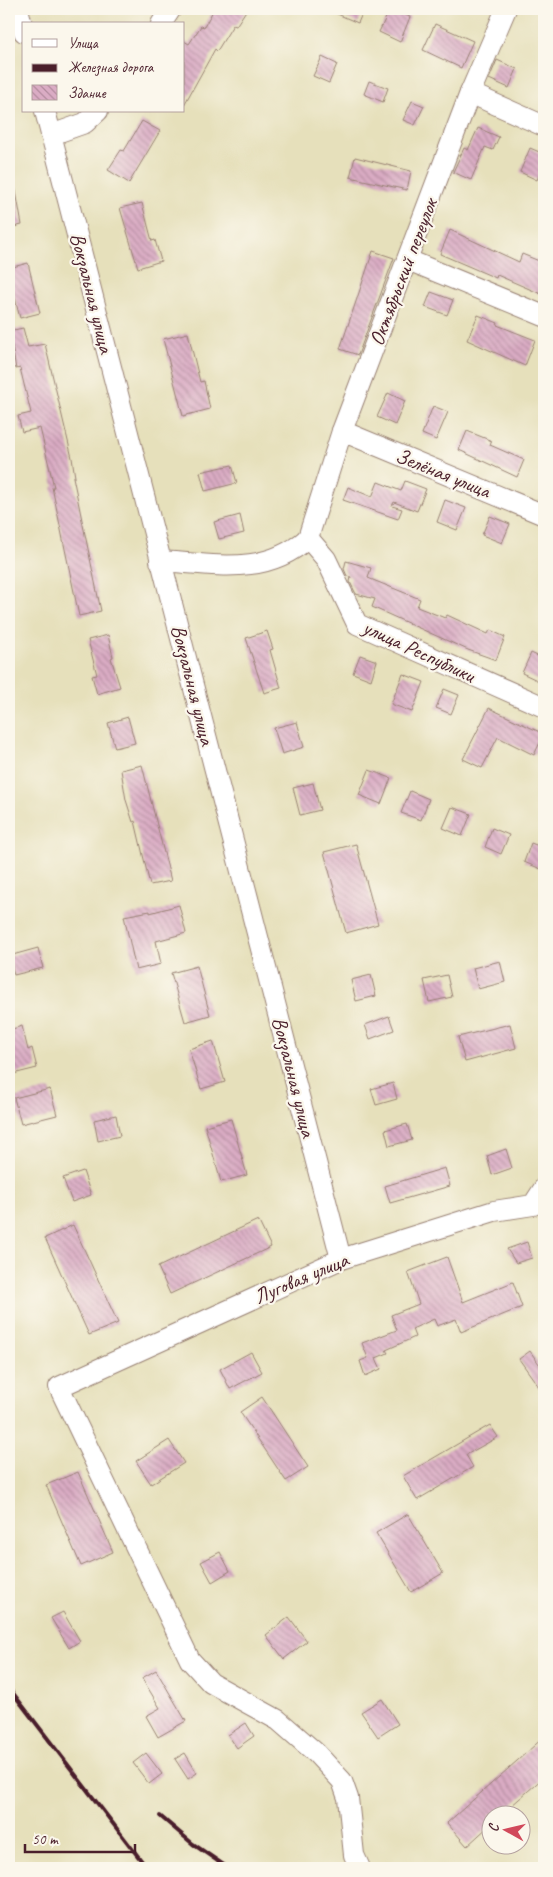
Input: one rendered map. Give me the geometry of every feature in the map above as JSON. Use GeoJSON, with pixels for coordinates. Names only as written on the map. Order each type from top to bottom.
{"type":"FeatureCollection","features":[{"type":"Feature","properties":{"kind":"street"},"geometry":{"type":"LineString","coordinates":[[18,9],[22,24]]}},
{"type":"Feature","properties":{"kind":"street"},"geometry":{"type":"LineString","coordinates":[[162,22],[171,9]]}},
{"type":"Feature","properties":{"kind":"street","name":"Октябрьский переулок"},"geometry":{"type":"LineString","coordinates":[[308,538],[342,431],[470,93],[506,9]]}},
{"type":"Feature","properties":{"kind":"street"},"geometry":{"type":"LineString","coordinates":[[470,93],[544,126]]}},
{"type":"Feature","properties":{"kind":"street","name":"Вокзальная улица"},"geometry":{"type":"LineString","coordinates":[[45,112],[341,1259]]}},
{"type":"Feature","properties":{"kind":"street"},"geometry":{"type":"LineString","coordinates":[[51,135],[84,123],[97,112]]}},
{"type":"Feature","properties":{"kind":"street"},"geometry":{"type":"LineString","coordinates":[[408,260],[544,316]]}},
{"type":"Feature","properties":{"kind":"street","name":"Зелёная улица"},"geometry":{"type":"LineString","coordinates":[[342,431],[544,515]]}},
{"type":"Feature","properties":{"kind":"street"},"geometry":{"type":"LineString","coordinates":[[160,561],[236,566],[275,560],[293,551],[308,538]]}},
{"type":"Feature","properties":{"kind":"street","name":"улица Республики"},"geometry":{"type":"LineString","coordinates":[[308,538],[326,559],[357,624],[544,707]]}},
{"type":"Feature","properties":{"kind":"street","name":"Луговая улица"},"geometry":{"type":"LineString","coordinates":[[360,1868],[354,1855],[348,1798],[342,1781],[316,1753],[278,1720],[211,1683],[190,1660],[59,1387],[341,1259],[494,1210],[539,1209],[544,1188]]}},
{"type":"Feature","properties":{"kind":"building"},"geometry":{"type":"Polygon","coordinates":[[[214,9],[247,9],[236,26],[233,25],[217,51],[215,49],[185,103],[185,42],[189,44],[201,26],[204,27],[214,9]]]}},
{"type":"Feature","properties":{"kind":"building"},"geometry":{"type":"Polygon","coordinates":[[[326,9],[364,9],[358,23],[326,9]]]}},
{"type":"Feature","properties":{"kind":"building"},"geometry":{"type":"Polygon","coordinates":[[[390,9],[410,17],[400,42],[379,32],[390,9]]]}},
{"type":"Feature","properties":{"kind":"building"},"geometry":{"type":"Polygon","coordinates":[[[435,24],[473,41],[461,68],[423,50],[435,24]]]}},
{"type":"Feature","properties":{"kind":"building"},"geometry":{"type":"Polygon","coordinates":[[[322,57],[337,64],[329,83],[313,76],[322,57]]]}},
{"type":"Feature","properties":{"kind":"building"},"geometry":{"type":"Polygon","coordinates":[[[497,60],[517,69],[509,88],[489,79],[497,60]]]}},
{"type":"Feature","properties":{"kind":"building"},"geometry":{"type":"Polygon","coordinates":[[[369,81],[388,88],[383,102],[364,94],[369,81]]]}},
{"type":"Feature","properties":{"kind":"building"},"geometry":{"type":"Polygon","coordinates":[[[412,101],[424,106],[415,125],[403,120],[412,101]]]}},
{"type":"Feature","properties":{"kind":"building"},"geometry":{"type":"Polygon","coordinates":[[[142,121],[160,131],[129,183],[108,170],[121,150],[124,151],[142,121]]]}},
{"type":"Feature","properties":{"kind":"building"},"geometry":{"type":"Polygon","coordinates":[[[478,128],[499,137],[493,150],[485,147],[471,180],[453,172],[464,148],[468,150],[478,128]]]}},
{"type":"Feature","properties":{"kind":"building"},"geometry":{"type":"Polygon","coordinates":[[[530,148],[544,154],[544,164],[537,180],[520,172],[530,148]]]}},
{"type":"Feature","properties":{"kind":"building"},"geometry":{"type":"Polygon","coordinates":[[[355,157],[411,171],[407,190],[350,177],[355,157]]]}},
{"type":"Feature","properties":{"kind":"building"},"geometry":{"type":"Polygon","coordinates":[[[15,186],[22,225],[9,228],[9,187],[15,186]]]}},
{"type":"Feature","properties":{"kind":"building"},"geometry":{"type":"Polygon","coordinates":[[[142,203],[152,241],[155,240],[161,261],[138,268],[120,208],[142,203]]]}},
{"type":"Feature","properties":{"kind":"building"},"geometry":{"type":"Polygon","coordinates":[[[450,230],[519,262],[522,254],[544,263],[544,288],[541,294],[497,275],[496,278],[440,254],[450,230]]]}},
{"type":"Feature","properties":{"kind":"building"},"geometry":{"type":"Polygon","coordinates":[[[373,251],[394,258],[358,355],[340,349],[373,251]]]}},
{"type":"Feature","properties":{"kind":"building"},"geometry":{"type":"Polygon","coordinates":[[[28,263],[40,313],[20,318],[13,291],[9,292],[9,268],[28,263]]]}},
{"type":"Feature","properties":{"kind":"building"},"geometry":{"type":"Polygon","coordinates":[[[431,292],[453,300],[447,315],[425,307],[431,292]]]}},
{"type":"Feature","properties":{"kind":"building"},"geometry":{"type":"Polygon","coordinates":[[[478,315],[498,323],[497,325],[535,340],[525,366],[467,340],[478,315]]]}},
{"type":"Feature","properties":{"kind":"building"},"geometry":{"type":"Polygon","coordinates":[[[23,328],[28,347],[45,344],[72,458],[75,477],[73,477],[101,611],[79,616],[52,487],[54,487],[40,428],[22,432],[18,416],[31,413],[20,368],[16,369],[12,346],[9,347],[9,331],[23,328]]]}},
{"type":"Feature","properties":{"kind":"building"},"geometry":{"type":"Polygon","coordinates":[[[188,333],[200,382],[204,381],[210,409],[183,416],[163,339],[188,333]]]}},
{"type":"Feature","properties":{"kind":"building"},"geometry":{"type":"Polygon","coordinates":[[[388,393],[405,401],[395,425],[377,417],[388,393]]]}},
{"type":"Feature","properties":{"kind":"building"},"geometry":{"type":"Polygon","coordinates":[[[433,406],[448,412],[436,440],[422,434],[433,406]]]}},
{"type":"Feature","properties":{"kind":"building"},"geometry":{"type":"Polygon","coordinates":[[[467,431],[492,441],[490,445],[524,460],[517,477],[459,450],[467,431]]]}},
{"type":"Feature","properties":{"kind":"building"},"geometry":{"type":"Polygon","coordinates":[[[232,465],[237,483],[205,491],[200,472],[232,465]]]}},
{"type":"Feature","properties":{"kind":"building"},"geometry":{"type":"Polygon","coordinates":[[[405,481],[426,489],[417,511],[394,502],[392,506],[402,509],[398,519],[343,500],[348,487],[372,497],[378,482],[401,491],[405,481]]]}},
{"type":"Feature","properties":{"kind":"building"},"geometry":{"type":"Polygon","coordinates":[[[445,500],[466,508],[457,530],[437,522],[445,500]]]}},
{"type":"Feature","properties":{"kind":"building"},"geometry":{"type":"Polygon","coordinates":[[[240,515],[244,533],[219,539],[214,522],[240,515]]]}},
{"type":"Feature","properties":{"kind":"building"},"geometry":{"type":"Polygon","coordinates":[[[490,516],[510,524],[502,543],[482,535],[490,516]]]}},
{"type":"Feature","properties":{"kind":"building"},"geometry":{"type":"Polygon","coordinates":[[[346,561],[371,568],[368,578],[420,599],[417,607],[445,618],[447,615],[488,634],[490,630],[505,637],[496,660],[468,650],[372,607],[375,599],[356,594],[350,582],[351,577],[347,576],[344,569],[346,561]]]}},
{"type":"Feature","properties":{"kind":"building"},"geometry":{"type":"Polygon","coordinates":[[[267,631],[273,649],[270,650],[281,688],[264,693],[246,638],[267,631]]]}},
{"type":"Feature","properties":{"kind":"building"},"geometry":{"type":"Polygon","coordinates":[[[108,635],[113,657],[111,658],[120,687],[97,694],[92,676],[97,675],[88,640],[108,635]]]}},
{"type":"Feature","properties":{"kind":"building"},"geometry":{"type":"Polygon","coordinates":[[[531,653],[544,659],[544,675],[541,682],[522,673],[531,653]]]}},
{"type":"Feature","properties":{"kind":"building"},"geometry":{"type":"Polygon","coordinates":[[[360,655],[377,661],[371,680],[353,673],[360,655]]]}},
{"type":"Feature","properties":{"kind":"building"},"geometry":{"type":"Polygon","coordinates":[[[403,674],[424,682],[412,712],[391,704],[403,674]]]}},
{"type":"Feature","properties":{"kind":"building"},"geometry":{"type":"Polygon","coordinates":[[[444,689],[459,695],[451,714],[436,708],[444,689]]]}},
{"type":"Feature","properties":{"kind":"building"},"geometry":{"type":"Polygon","coordinates":[[[489,708],[544,734],[534,755],[498,737],[482,768],[463,759],[489,708]]]}},
{"type":"Feature","properties":{"kind":"building"},"geometry":{"type":"Polygon","coordinates":[[[128,717],[135,743],[115,748],[108,723],[128,717]]]}},
{"type":"Feature","properties":{"kind":"building"},"geometry":{"type":"Polygon","coordinates":[[[297,722],[304,747],[282,754],[274,728],[297,722]]]}},
{"type":"Feature","properties":{"kind":"building"},"geometry":{"type":"Polygon","coordinates":[[[142,765],[171,881],[150,885],[135,821],[133,822],[126,800],[121,770],[142,765]]]}},
{"type":"Feature","properties":{"kind":"building"},"geometry":{"type":"Polygon","coordinates":[[[369,770],[391,778],[381,804],[359,795],[369,770]]]}},
{"type":"Feature","properties":{"kind":"building"},"geometry":{"type":"Polygon","coordinates":[[[313,783],[320,810],[300,815],[293,788],[313,783]]]}},
{"type":"Feature","properties":{"kind":"building"},"geometry":{"type":"Polygon","coordinates":[[[410,791],[429,799],[421,820],[401,813],[410,791]]]}},
{"type":"Feature","properties":{"kind":"building"},"geometry":{"type":"Polygon","coordinates":[[[452,807],[471,814],[462,836],[443,828],[452,807]]]}},
{"type":"Feature","properties":{"kind":"building"},"geometry":{"type":"Polygon","coordinates":[[[492,828],[509,835],[501,854],[485,847],[492,828]]]}},
{"type":"Feature","properties":{"kind":"building"},"geometry":{"type":"Polygon","coordinates":[[[531,843],[544,848],[544,860],[541,869],[524,862],[531,843]]]}},
{"type":"Feature","properties":{"kind":"building"},"geometry":{"type":"Polygon","coordinates":[[[356,844],[378,924],[346,933],[324,852],[356,844]]]}},
{"type":"Feature","properties":{"kind":"building"},"geometry":{"type":"Polygon","coordinates":[[[179,905],[186,933],[156,941],[161,964],[136,970],[124,916],[150,911],[150,913],[179,905]]]}},
{"type":"Feature","properties":{"kind":"building"},"geometry":{"type":"Polygon","coordinates":[[[38,948],[43,968],[14,975],[9,956],[38,948]]]}},
{"type":"Feature","properties":{"kind":"building"},"geometry":{"type":"Polygon","coordinates":[[[500,961],[505,982],[478,989],[473,968],[500,961]]]}},
{"type":"Feature","properties":{"kind":"building"},"geometry":{"type":"Polygon","coordinates":[[[197,966],[210,1015],[185,1022],[171,973],[197,966]]]}},
{"type":"Feature","properties":{"kind":"building"},"geometry":{"type":"Polygon","coordinates":[[[371,975],[376,996],[356,1001],[351,980],[371,975]]]}},
{"type":"Feature","properties":{"kind":"building"},"geometry":{"type":"Polygon","coordinates":[[[447,975],[452,997],[429,1002],[424,980],[447,975]]]}},
{"type":"Feature","properties":{"kind":"building"},"geometry":{"type":"Polygon","coordinates":[[[389,1016],[394,1030],[370,1039],[365,1025],[389,1016]]]}},
{"type":"Feature","properties":{"kind":"building"},"geometry":{"type":"Polygon","coordinates":[[[510,1024],[516,1048],[465,1062],[458,1037],[510,1024]]]}},
{"type":"Feature","properties":{"kind":"building"},"geometry":{"type":"Polygon","coordinates":[[[22,1026],[28,1050],[32,1048],[37,1068],[9,1075],[9,1030],[22,1026]]]}},
{"type":"Feature","properties":{"kind":"building"},"geometry":{"type":"Polygon","coordinates":[[[213,1041],[225,1082],[201,1089],[189,1049],[213,1041]]]}},
{"type":"Feature","properties":{"kind":"building"},"geometry":{"type":"Polygon","coordinates":[[[393,1083],[397,1099],[376,1105],[371,1089],[393,1083]]]}},
{"type":"Feature","properties":{"kind":"building"},"geometry":{"type":"Polygon","coordinates":[[[50,1089],[57,1115],[21,1124],[14,1098],[50,1089]]]}},
{"type":"Feature","properties":{"kind":"building"},"geometry":{"type":"Polygon","coordinates":[[[116,1115],[120,1136],[98,1141],[94,1120],[116,1115]]]}},
{"type":"Feature","properties":{"kind":"building"},"geometry":{"type":"Polygon","coordinates":[[[231,1119],[247,1175],[221,1182],[205,1126],[231,1119]]]}},
{"type":"Feature","properties":{"kind":"building"},"geometry":{"type":"Polygon","coordinates":[[[407,1124],[412,1140],[389,1146],[385,1130],[407,1124]]]}},
{"type":"Feature","properties":{"kind":"building"},"geometry":{"type":"Polygon","coordinates":[[[506,1149],[512,1168],[492,1175],[487,1156],[506,1149]]]}},
{"type":"Feature","properties":{"kind":"building"},"geometry":{"type":"Polygon","coordinates":[[[445,1168],[450,1186],[390,1203],[385,1186],[445,1168]]]}},
{"type":"Feature","properties":{"kind":"building"},"geometry":{"type":"Polygon","coordinates":[[[83,1171],[91,1195],[72,1202],[63,1178],[83,1171]]]}},
{"type":"Feature","properties":{"kind":"building"},"geometry":{"type":"Polygon","coordinates":[[[258,1220],[271,1247],[170,1294],[158,1267],[258,1220]]]}},
{"type":"Feature","properties":{"kind":"building"},"geometry":{"type":"Polygon","coordinates":[[[73,1225],[118,1323],[89,1335],[45,1238],[73,1225]]]}},
{"type":"Feature","properties":{"kind":"building"},"geometry":{"type":"Polygon","coordinates":[[[527,1242],[532,1258],[516,1263],[507,1249],[527,1242]]]}},
{"type":"Feature","properties":{"kind":"building"},"geometry":{"type":"Polygon","coordinates":[[[447,1257],[463,1302],[513,1282],[522,1307],[461,1332],[456,1319],[437,1326],[434,1319],[412,1329],[415,1337],[386,1350],[388,1353],[376,1358],[381,1369],[365,1376],[360,1361],[368,1358],[362,1343],[397,1330],[391,1315],[419,1304],[408,1272],[447,1257]]]}},
{"type":"Feature","properties":{"kind":"building"},"geometry":{"type":"Polygon","coordinates":[[[530,1351],[544,1371],[544,1394],[519,1359],[530,1351]]]}},
{"type":"Feature","properties":{"kind":"building"},"geometry":{"type":"Polygon","coordinates":[[[251,1352],[262,1372],[230,1389],[220,1369],[251,1352]]]}},
{"type":"Feature","properties":{"kind":"building"},"geometry":{"type":"Polygon","coordinates":[[[262,1397],[308,1467],[286,1481],[240,1412],[262,1397]]]}},
{"type":"Feature","properties":{"kind":"building"},"geometry":{"type":"Polygon","coordinates":[[[490,1425],[498,1437],[466,1455],[473,1467],[417,1500],[403,1476],[490,1425]]]}},
{"type":"Feature","properties":{"kind":"building"},"geometry":{"type":"Polygon","coordinates":[[[169,1440],[184,1463],[151,1484],[136,1461],[169,1440]]]}},
{"type":"Feature","properties":{"kind":"building"},"geometry":{"type":"Polygon","coordinates":[[[78,1472],[113,1552],[81,1566],[46,1485],[78,1472]]]}},
{"type":"Feature","properties":{"kind":"building"},"geometry":{"type":"Polygon","coordinates":[[[408,1514],[443,1573],[411,1592],[376,1533],[408,1514]]]}},
{"type":"Feature","properties":{"kind":"building"},"geometry":{"type":"Polygon","coordinates":[[[220,1552],[230,1571],[212,1582],[201,1562],[220,1552]]]}},
{"type":"Feature","properties":{"kind":"building"},"geometry":{"type":"Polygon","coordinates":[[[63,1612],[80,1641],[69,1648],[51,1618],[63,1612]]]}},
{"type":"Feature","properties":{"kind":"building"},"geometry":{"type":"Polygon","coordinates":[[[289,1617],[307,1641],[284,1659],[266,1635],[289,1617]]]}},
{"type":"Feature","properties":{"kind":"building"},"geometry":{"type":"Polygon","coordinates":[[[156,1670],[186,1721],[158,1737],[146,1716],[160,1708],[142,1678],[156,1670]]]}},
{"type":"Feature","properties":{"kind":"building"},"geometry":{"type":"Polygon","coordinates":[[[382,1699],[398,1724],[378,1737],[361,1712],[382,1699]]]}},
{"type":"Feature","properties":{"kind":"building"},"geometry":{"type":"Polygon","coordinates":[[[246,1723],[254,1736],[237,1748],[228,1735],[246,1723]]]}},
{"type":"Feature","properties":{"kind":"building"},"geometry":{"type":"Polygon","coordinates":[[[544,1737],[544,1777],[513,1804],[480,1804],[480,1834],[467,1846],[447,1823],[544,1737]]]}},
{"type":"Feature","properties":{"kind":"building"},"geometry":{"type":"Polygon","coordinates":[[[146,1753],[162,1774],[149,1784],[133,1763],[146,1753]]]}},
{"type":"Feature","properties":{"kind":"building"},"geometry":{"type":"Polygon","coordinates":[[[185,1753],[197,1773],[188,1779],[175,1759],[185,1753]]]}},
{"type":"Feature","properties":{"kind":"railway"},"geometry":{"type":"LineString","coordinates":[[9,1688],[147,1868]]}},
{"type":"Feature","properties":{"kind":"railway"},"geometry":{"type":"LineString","coordinates":[[160,1816],[193,1844],[228,1868]]}}]}
